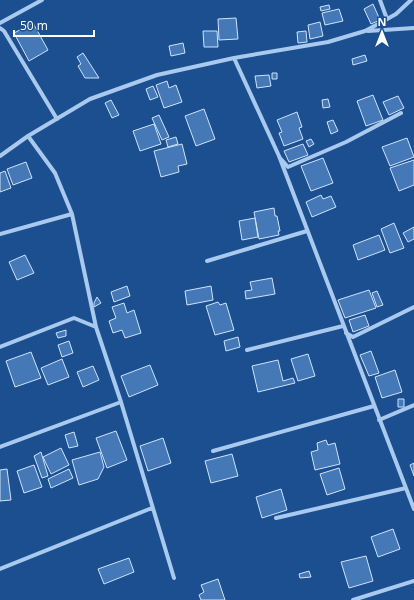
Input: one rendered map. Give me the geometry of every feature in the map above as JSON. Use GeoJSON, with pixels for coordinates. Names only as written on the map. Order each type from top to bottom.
{"type":"FeatureCollection","features":[{"type":"Feature","properties":{"kind":"street"},"geometry":{"type":"LineString","coordinates":[[0,23],[42,0]]}},
{"type":"Feature","properties":{"kind":"street"},"geometry":{"type":"LineString","coordinates":[[380,0],[387,19]]}},
{"type":"Feature","properties":{"kind":"street"},"geometry":{"type":"LineString","coordinates":[[0,156],[28,136],[90,99],[157,75],[234,58],[328,42],[365,31],[396,14],[411,0]]}},
{"type":"Feature","properties":{"kind":"street"},"geometry":{"type":"LineString","coordinates":[[0,28],[4,31],[57,119]]}},
{"type":"Feature","properties":{"kind":"street"},"geometry":{"type":"LineString","coordinates":[[365,31],[414,28]]}},
{"type":"Feature","properties":{"kind":"street"},"geometry":{"type":"LineString","coordinates":[[234,58],[278,156],[414,509]]}},
{"type":"Feature","properties":{"kind":"street"},"geometry":{"type":"LineString","coordinates":[[278,156],[288,167],[346,142],[401,113]]}},
{"type":"Feature","properties":{"kind":"street"},"geometry":{"type":"LineString","coordinates":[[28,136],[55,173],[72,214],[96,327],[122,402],[152,508],[174,578]]}},
{"type":"Feature","properties":{"kind":"street"},"geometry":{"type":"LineString","coordinates":[[0,234],[72,214]]}},
{"type":"Feature","properties":{"kind":"street"},"geometry":{"type":"LineString","coordinates":[[207,261],[307,231]]}},
{"type":"Feature","properties":{"kind":"street"},"geometry":{"type":"LineString","coordinates":[[345,333],[353,337],[414,307]]}},
{"type":"Feature","properties":{"kind":"street"},"geometry":{"type":"LineString","coordinates":[[0,347],[74,318],[96,327]]}},
{"type":"Feature","properties":{"kind":"street"},"geometry":{"type":"LineString","coordinates":[[246,350],[343,326]]}},
{"type":"Feature","properties":{"kind":"street"},"geometry":{"type":"LineString","coordinates":[[0,447],[122,402]]}},
{"type":"Feature","properties":{"kind":"street"},"geometry":{"type":"LineString","coordinates":[[379,420],[414,405]]}},
{"type":"Feature","properties":{"kind":"street"},"geometry":{"type":"LineString","coordinates":[[213,451],[374,406]]}},
{"type":"Feature","properties":{"kind":"street"},"geometry":{"type":"LineString","coordinates":[[276,518],[406,488]]}},
{"type":"Feature","properties":{"kind":"street"},"geometry":{"type":"LineString","coordinates":[[0,569],[152,508]]}},
{"type":"Feature","properties":{"kind":"street"},"geometry":{"type":"LineString","coordinates":[[353,600],[414,581]]}},
{"type":"Feature","properties":{"kind":"building"},"geometry":{"type":"Polygon","coordinates":[[[373,4],[380,20],[371,24],[364,9],[373,4]]]}},
{"type":"Feature","properties":{"kind":"building"},"geometry":{"type":"Polygon","coordinates":[[[329,5],[330,9],[321,11],[320,7],[329,5]]]}},
{"type":"Feature","properties":{"kind":"building"},"geometry":{"type":"Polygon","coordinates":[[[339,9],[343,21],[325,25],[322,13],[339,9]]]}},
{"type":"Feature","properties":{"kind":"building"},"geometry":{"type":"Polygon","coordinates":[[[236,18],[238,39],[219,40],[218,19],[236,18]]]}},
{"type":"Feature","properties":{"kind":"building"},"geometry":{"type":"Polygon","coordinates":[[[320,22],[323,36],[310,39],[308,25],[320,22]]]}},
{"type":"Feature","properties":{"kind":"building"},"geometry":{"type":"Polygon","coordinates":[[[33,23],[48,50],[29,61],[14,33],[33,23]]]}},
{"type":"Feature","properties":{"kind":"building"},"geometry":{"type":"Polygon","coordinates":[[[203,31],[217,31],[218,47],[204,47],[203,31]]]}},
{"type":"Feature","properties":{"kind":"building"},"geometry":{"type":"Polygon","coordinates":[[[306,31],[307,42],[298,43],[297,32],[306,31]]]}},
{"type":"Feature","properties":{"kind":"building"},"geometry":{"type":"Polygon","coordinates":[[[183,43],[185,53],[171,56],[169,46],[183,43]]]}},
{"type":"Feature","properties":{"kind":"building"},"geometry":{"type":"Polygon","coordinates":[[[83,53],[99,78],[85,78],[78,66],[81,64],[77,57],[83,53]]]}},
{"type":"Feature","properties":{"kind":"building"},"geometry":{"type":"Polygon","coordinates":[[[365,55],[367,61],[353,65],[352,59],[365,55]]]}},
{"type":"Feature","properties":{"kind":"building"},"geometry":{"type":"Polygon","coordinates":[[[272,73],[277,73],[277,79],[272,79],[272,73]]]}},
{"type":"Feature","properties":{"kind":"building"},"geometry":{"type":"Polygon","coordinates":[[[269,75],[271,86],[257,88],[255,76],[269,75]]]}},
{"type":"Feature","properties":{"kind":"building"},"geometry":{"type":"Polygon","coordinates":[[[167,81],[169,88],[176,85],[182,102],[164,108],[156,85],[167,81]]]}},
{"type":"Feature","properties":{"kind":"building"},"geometry":{"type":"Polygon","coordinates":[[[153,86],[158,97],[150,100],[146,89],[153,86]]]}},
{"type":"Feature","properties":{"kind":"building"},"geometry":{"type":"Polygon","coordinates":[[[373,95],[383,120],[366,126],[357,101],[373,95]]]}},
{"type":"Feature","properties":{"kind":"building"},"geometry":{"type":"Polygon","coordinates":[[[398,96],[404,108],[389,115],[383,102],[398,96]]]}},
{"type":"Feature","properties":{"kind":"building"},"geometry":{"type":"Polygon","coordinates":[[[328,99],[330,107],[323,108],[322,100],[328,99]]]}},
{"type":"Feature","properties":{"kind":"building"},"geometry":{"type":"Polygon","coordinates":[[[111,100],[119,115],[112,118],[105,103],[111,100]]]}},
{"type":"Feature","properties":{"kind":"building"},"geometry":{"type":"Polygon","coordinates":[[[204,109],[215,139],[196,146],[185,116],[204,109]]]}},
{"type":"Feature","properties":{"kind":"building"},"geometry":{"type":"Polygon","coordinates":[[[297,112],[302,127],[299,128],[303,139],[284,146],[279,133],[282,132],[277,120],[297,112]]]}},
{"type":"Feature","properties":{"kind":"building"},"geometry":{"type":"Polygon","coordinates":[[[159,115],[169,137],[162,140],[152,118],[159,115]]]}},
{"type":"Feature","properties":{"kind":"building"},"geometry":{"type":"Polygon","coordinates":[[[333,120],[338,131],[331,134],[327,122],[333,120]]]}},
{"type":"Feature","properties":{"kind":"building"},"geometry":{"type":"Polygon","coordinates":[[[154,124],[161,144],[140,151],[133,131],[154,124]]]}},
{"type":"Feature","properties":{"kind":"building"},"geometry":{"type":"Polygon","coordinates":[[[176,137],[178,144],[168,147],[166,140],[176,137]]]}},
{"type":"Feature","properties":{"kind":"building"},"geometry":{"type":"Polygon","coordinates":[[[407,138],[414,157],[390,166],[382,147],[407,138]]]}},
{"type":"Feature","properties":{"kind":"building"},"geometry":{"type":"Polygon","coordinates":[[[311,139],[314,144],[309,147],[306,141],[311,139]]]}},
{"type":"Feature","properties":{"kind":"building"},"geometry":{"type":"Polygon","coordinates":[[[182,144],[187,164],[178,166],[179,172],[161,177],[154,151],[182,144]]]}},
{"type":"Feature","properties":{"kind":"building"},"geometry":{"type":"Polygon","coordinates":[[[303,144],[308,155],[289,162],[284,151],[303,144]]]}},
{"type":"Feature","properties":{"kind":"building"},"geometry":{"type":"Polygon","coordinates":[[[323,158],[333,183],[311,191],[301,166],[323,158]]]}},
{"type":"Feature","properties":{"kind":"building"},"geometry":{"type":"Polygon","coordinates":[[[414,160],[414,185],[399,191],[390,168],[414,160]]]}},
{"type":"Feature","properties":{"kind":"building"},"geometry":{"type":"Polygon","coordinates":[[[26,162],[32,178],[13,185],[7,169],[26,162]]]}},
{"type":"Feature","properties":{"kind":"building"},"geometry":{"type":"Polygon","coordinates":[[[5,171],[11,188],[0,192],[0,173],[5,171]]]}},
{"type":"Feature","properties":{"kind":"building"},"geometry":{"type":"Polygon","coordinates":[[[321,195],[323,199],[331,196],[336,207],[312,217],[306,202],[321,195]]]}},
{"type":"Feature","properties":{"kind":"building"},"geometry":{"type":"Polygon","coordinates":[[[274,208],[280,231],[278,231],[279,235],[259,239],[254,212],[274,208]]]}},
{"type":"Feature","properties":{"kind":"building"},"geometry":{"type":"Polygon","coordinates":[[[255,218],[258,237],[242,240],[239,221],[255,218]]]}},
{"type":"Feature","properties":{"kind":"building"},"geometry":{"type":"Polygon","coordinates":[[[394,223],[404,248],[390,253],[381,229],[394,223]]]}},
{"type":"Feature","properties":{"kind":"building"},"geometry":{"type":"Polygon","coordinates":[[[414,227],[414,239],[408,242],[403,233],[414,227]]]}},
{"type":"Feature","properties":{"kind":"building"},"geometry":{"type":"Polygon","coordinates":[[[379,235],[385,250],[358,260],[353,245],[379,235]]]}},
{"type":"Feature","properties":{"kind":"building"},"geometry":{"type":"Polygon","coordinates":[[[25,255],[34,273],[17,280],[9,262],[25,255]]]}},
{"type":"Feature","properties":{"kind":"building"},"geometry":{"type":"Polygon","coordinates":[[[272,278],[275,294],[246,299],[245,291],[252,290],[250,282],[272,278]]]}},
{"type":"Feature","properties":{"kind":"building"},"geometry":{"type":"Polygon","coordinates":[[[127,286],[130,296],[114,302],[111,292],[127,286]]]}},
{"type":"Feature","properties":{"kind":"building"},"geometry":{"type":"Polygon","coordinates":[[[211,286],[213,300],[187,305],[185,291],[211,286]]]}},
{"type":"Feature","properties":{"kind":"building"},"geometry":{"type":"Polygon","coordinates":[[[369,290],[376,308],[345,318],[338,300],[369,290]]]}},
{"type":"Feature","properties":{"kind":"building"},"geometry":{"type":"Polygon","coordinates":[[[377,291],[383,305],[377,307],[372,293],[377,291]]]}},
{"type":"Feature","properties":{"kind":"building"},"geometry":{"type":"Polygon","coordinates":[[[97,297],[101,303],[94,307],[94,303],[97,297]]]}},
{"type":"Feature","properties":{"kind":"building"},"geometry":{"type":"Polygon","coordinates":[[[218,302],[220,305],[226,303],[234,330],[215,335],[206,306],[218,302]]]}},
{"type":"Feature","properties":{"kind":"building"},"geometry":{"type":"Polygon","coordinates":[[[124,303],[127,313],[134,310],[141,333],[125,338],[122,330],[113,333],[109,321],[116,318],[112,307],[124,303]]]}},
{"type":"Feature","properties":{"kind":"building"},"geometry":{"type":"Polygon","coordinates":[[[365,315],[369,326],[353,332],[349,320],[365,315]]]}},
{"type":"Feature","properties":{"kind":"building"},"geometry":{"type":"Polygon","coordinates":[[[66,330],[66,336],[58,338],[56,333],[66,330]]]}},
{"type":"Feature","properties":{"kind":"building"},"geometry":{"type":"Polygon","coordinates":[[[238,337],[240,347],[226,351],[224,341],[238,337]]]}},
{"type":"Feature","properties":{"kind":"building"},"geometry":{"type":"Polygon","coordinates":[[[69,341],[73,353],[62,357],[58,345],[69,341]]]}},
{"type":"Feature","properties":{"kind":"building"},"geometry":{"type":"Polygon","coordinates":[[[371,351],[379,373],[369,376],[360,355],[371,351]]]}},
{"type":"Feature","properties":{"kind":"building"},"geometry":{"type":"Polygon","coordinates":[[[31,352],[41,378],[15,387],[6,361],[31,352]]]}},
{"type":"Feature","properties":{"kind":"building"},"geometry":{"type":"Polygon","coordinates":[[[308,354],[315,376],[298,381],[291,359],[308,354]]]}},
{"type":"Feature","properties":{"kind":"building"},"geometry":{"type":"Polygon","coordinates":[[[62,359],[69,377],[48,385],[41,368],[62,359]]]}},
{"type":"Feature","properties":{"kind":"building"},"geometry":{"type":"Polygon","coordinates":[[[278,360],[283,381],[293,378],[295,383],[258,392],[252,366],[278,360]]]}},
{"type":"Feature","properties":{"kind":"building"},"geometry":{"type":"Polygon","coordinates":[[[150,365],[158,385],[129,397],[121,376],[150,365]]]}},
{"type":"Feature","properties":{"kind":"building"},"geometry":{"type":"Polygon","coordinates":[[[93,366],[99,380],[83,387],[77,372],[93,366]]]}},
{"type":"Feature","properties":{"kind":"building"},"geometry":{"type":"Polygon","coordinates":[[[395,370],[402,392],[382,398],[375,377],[395,370]]]}},
{"type":"Feature","properties":{"kind":"building"},"geometry":{"type":"Polygon","coordinates":[[[398,399],[404,399],[404,407],[398,407],[398,399]]]}},
{"type":"Feature","properties":{"kind":"building"},"geometry":{"type":"Polygon","coordinates":[[[116,431],[127,460],[107,468],[96,438],[116,431]]]}},
{"type":"Feature","properties":{"kind":"building"},"geometry":{"type":"Polygon","coordinates":[[[74,432],[78,446],[69,448],[65,435],[74,432]]]}},
{"type":"Feature","properties":{"kind":"building"},"geometry":{"type":"Polygon","coordinates":[[[163,438],[171,463],[148,471],[140,446],[163,438]]]}},
{"type":"Feature","properties":{"kind":"building"},"geometry":{"type":"Polygon","coordinates":[[[326,440],[328,445],[335,443],[340,464],[315,470],[311,452],[318,450],[317,443],[326,440]]]}},
{"type":"Feature","properties":{"kind":"building"},"geometry":{"type":"Polygon","coordinates":[[[61,448],[69,465],[51,474],[43,457],[61,448]]]}},
{"type":"Feature","properties":{"kind":"building"},"geometry":{"type":"Polygon","coordinates":[[[41,452],[48,476],[42,478],[34,456],[41,452]]]}},
{"type":"Feature","properties":{"kind":"building"},"geometry":{"type":"Polygon","coordinates":[[[100,452],[104,467],[98,479],[79,485],[72,460],[100,452]]]}},
{"type":"Feature","properties":{"kind":"building"},"geometry":{"type":"Polygon","coordinates":[[[232,454],[238,476],[211,483],[205,461],[232,454]]]}},
{"type":"Feature","properties":{"kind":"building"},"geometry":{"type":"Polygon","coordinates":[[[414,463],[414,476],[410,465],[414,463]]]}},
{"type":"Feature","properties":{"kind":"building"},"geometry":{"type":"Polygon","coordinates":[[[34,465],[42,487],[24,493],[17,471],[34,465]]]}},
{"type":"Feature","properties":{"kind":"building"},"geometry":{"type":"Polygon","coordinates":[[[339,468],[345,489],[327,495],[320,474],[339,468]]]}},
{"type":"Feature","properties":{"kind":"building"},"geometry":{"type":"Polygon","coordinates":[[[7,469],[11,500],[0,501],[0,470],[7,469]]]}},
{"type":"Feature","properties":{"kind":"building"},"geometry":{"type":"Polygon","coordinates":[[[69,469],[73,478],[51,488],[48,479],[69,469]]]}},
{"type":"Feature","properties":{"kind":"building"},"geometry":{"type":"Polygon","coordinates":[[[281,489],[287,510],[262,518],[256,497],[281,489]]]}},
{"type":"Feature","properties":{"kind":"building"},"geometry":{"type":"Polygon","coordinates":[[[393,529],[400,549],[378,557],[371,537],[393,529]]]}},
{"type":"Feature","properties":{"kind":"building"},"geometry":{"type":"Polygon","coordinates":[[[366,556],[373,581],[349,588],[341,562],[366,556]]]}},
{"type":"Feature","properties":{"kind":"building"},"geometry":{"type":"Polygon","coordinates":[[[129,558],[134,572],[104,584],[98,569],[129,558]]]}},
{"type":"Feature","properties":{"kind":"building"},"geometry":{"type":"Polygon","coordinates":[[[309,571],[311,577],[300,578],[299,574],[309,571]]]}},
{"type":"Feature","properties":{"kind":"building"},"geometry":{"type":"Polygon","coordinates":[[[218,579],[225,600],[201,600],[199,595],[204,592],[201,585],[218,579]]]}}]}
